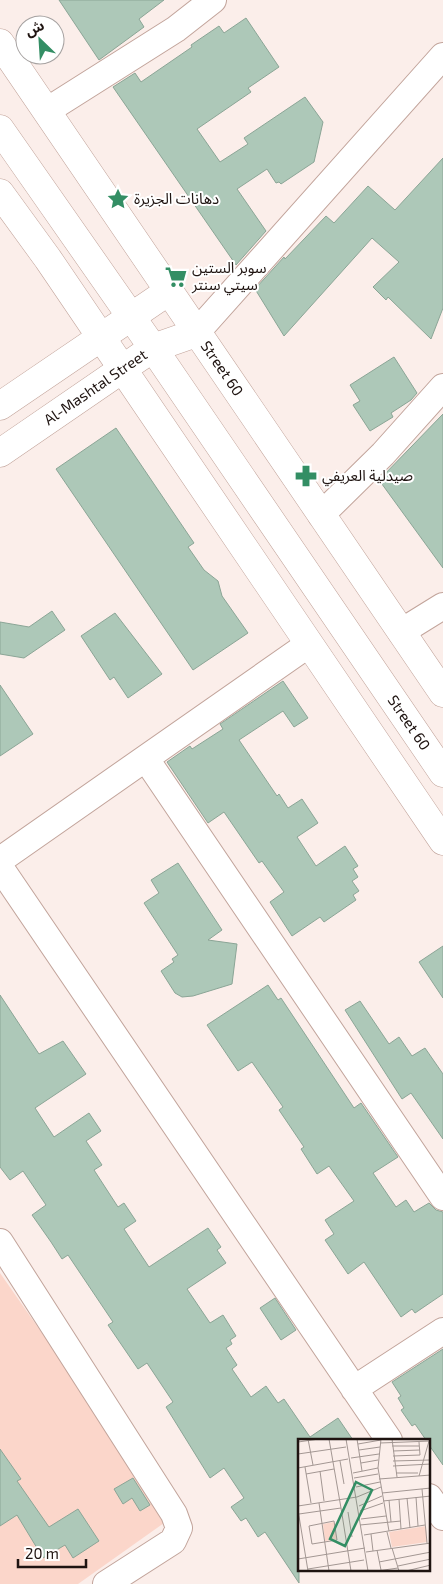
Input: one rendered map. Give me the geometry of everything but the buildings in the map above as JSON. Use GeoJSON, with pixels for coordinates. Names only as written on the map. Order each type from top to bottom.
{"type":"FeatureCollection","features":[{"type":"Feature","properties":{"kind":"main road","name":"Street 60"},"geometry":{"type":"LineString","coordinates":[[0,43],[48,110],[196,333],[443,693]]}},
{"type":"Feature","properties":{"kind":"main road","name":"Street 60"},"geometry":{"type":"LineString","coordinates":[[0,129],[154,348],[443,773]]}},
{"type":"Feature","properties":{"kind":"main road"},"geometry":{"type":"LineString","coordinates":[[0,193],[48,258],[100,338],[443,841]]}},
{"type":"Feature","properties":{"kind":"main road"},"geometry":{"type":"LineString","coordinates":[[0,406],[169,291]]}},
{"type":"Feature","properties":{"kind":"main road","name":"Al-Mashtal Street"},"geometry":{"type":"LineString","coordinates":[[0,453],[154,348],[196,333]]}},
{"type":"Feature","properties":{"kind":"street"},"geometry":{"type":"LineString","coordinates":[[48,110],[176,29],[213,0]]}},
{"type":"Feature","properties":{"kind":"street"},"geometry":{"type":"LineString","coordinates":[[196,333],[443,56]]}},
{"type":"Feature","properties":{"kind":"street"},"geometry":{"type":"LineString","coordinates":[[321,515],[383,454],[443,387]]}},
{"type":"Feature","properties":{"kind":"street"},"geometry":{"type":"LineString","coordinates":[[401,632],[443,606]]}},
{"type":"Feature","properties":{"kind":"street"},"geometry":{"type":"LineString","coordinates":[[0,860],[309,644]]}},
{"type":"Feature","properties":{"kind":"street"},"geometry":{"type":"LineString","coordinates":[[146,759],[443,1197]]}},
{"type":"Feature","properties":{"kind":"street"},"geometry":{"type":"LineString","coordinates":[[0,867],[388,1439]]}},
{"type":"Feature","properties":{"kind":"street"},"geometry":{"type":"LineString","coordinates":[[0,1242],[174,1514],[179,1528],[173,1541],[106,1584]]}},
{"type":"Feature","properties":{"kind":"street"},"geometry":{"type":"LineString","coordinates":[[354,1389],[443,1331]]}},
{"type":"Feature","properties":{"kind":"street"},"geometry":{"type":"LineString","coordinates":[[430,1499],[443,1517]]}},
{"type":"Feature","properties":{"kind":"shaded area"},"geometry":{"type":"Polygon","coordinates":[[[0,1273],[171,1518],[78,1584],[0,1584],[0,1273]]]}},
{"type":"Feature","properties":{"kind":"place","name":"دهانات الجزيرة"},"geometry":{"type":"Point","coordinates":[118,199]}},
{"type":"Feature","properties":{"kind":"place","name":"سوبر الستين سيتي سنتر"},"geometry":{"type":"Point","coordinates":[176,277]}},
{"type":"Feature","properties":{"kind":"place","name":"صيدلية العريفي"},"geometry":{"type":"Point","coordinates":[306,476]}}]}
